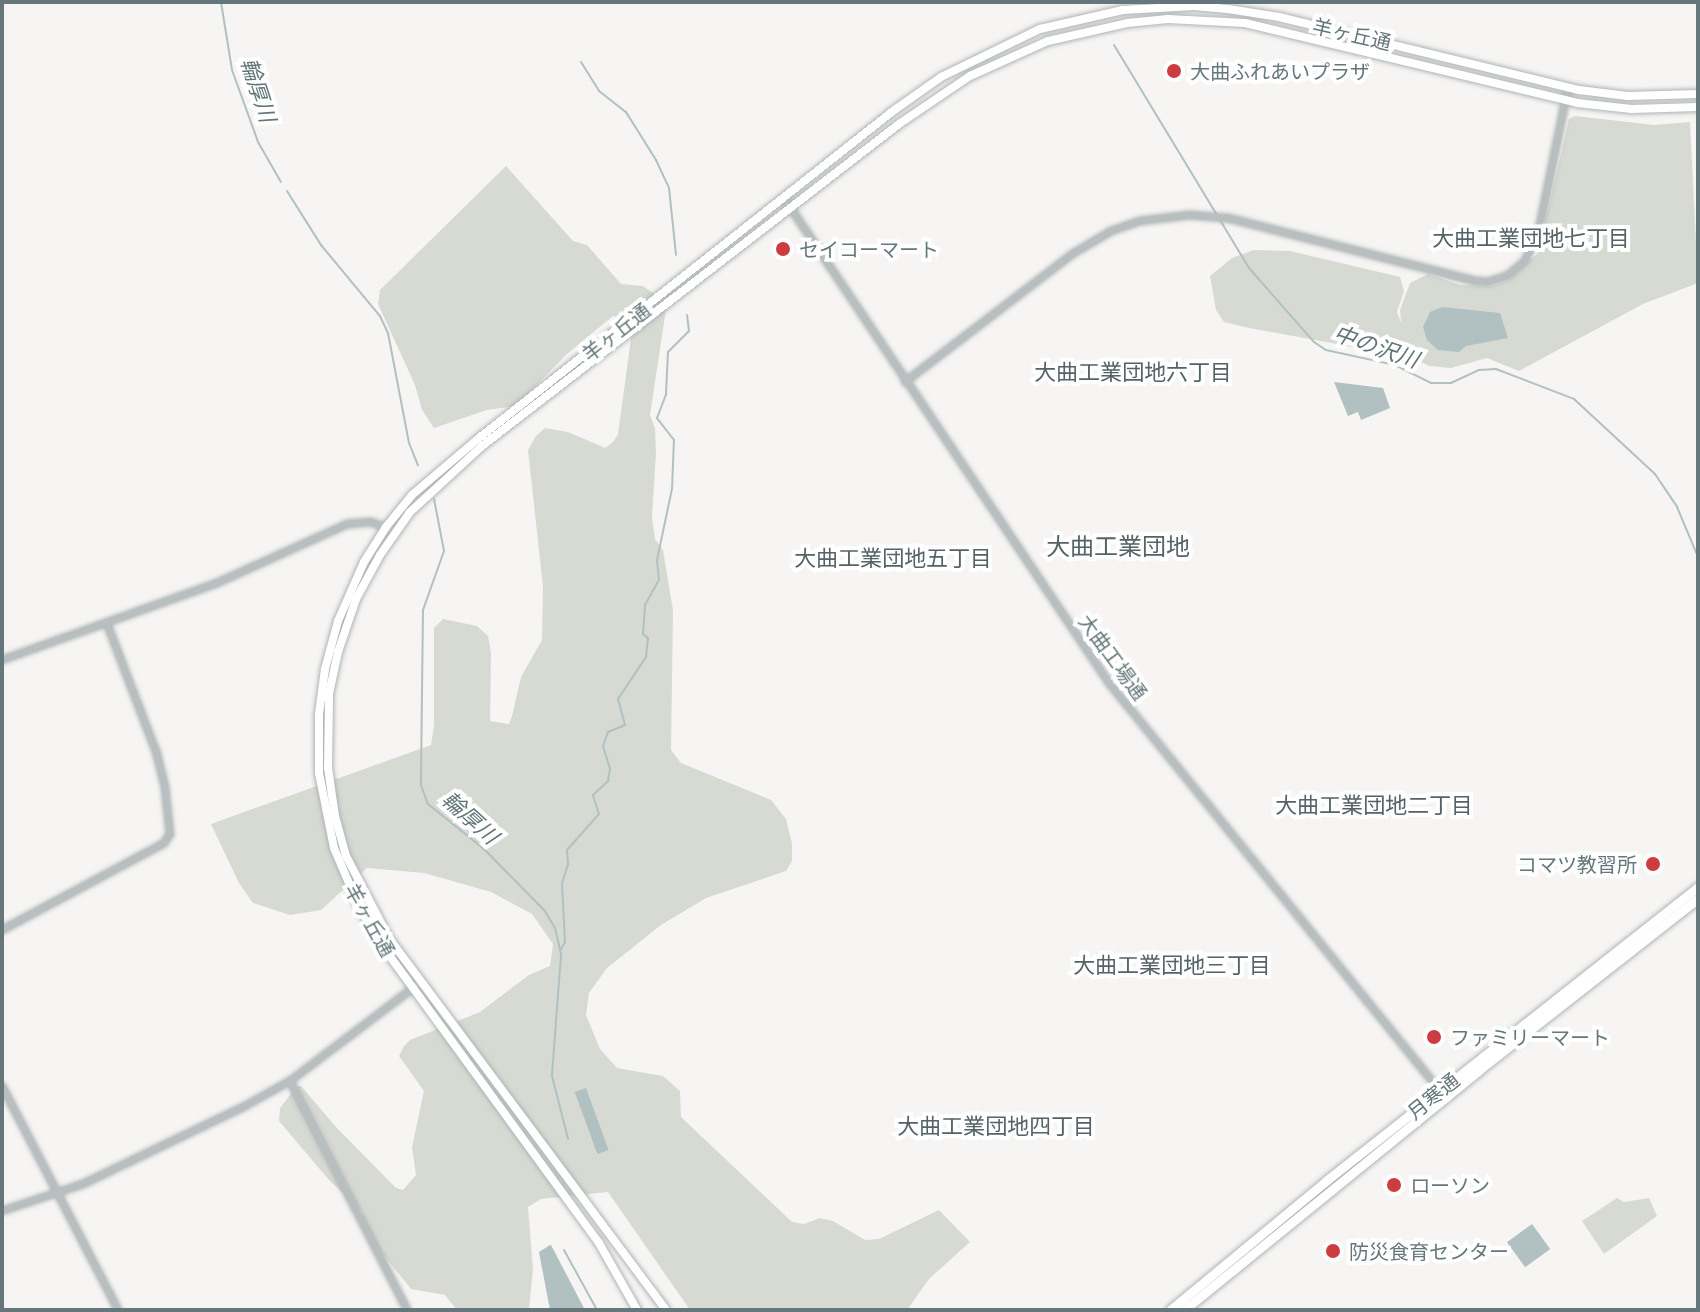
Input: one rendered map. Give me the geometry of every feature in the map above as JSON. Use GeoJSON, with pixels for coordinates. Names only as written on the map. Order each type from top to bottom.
{"type":"FeatureCollection","features":[{"type":"Feature","properties":{"kind":"highway","name":"月寒通"},"geometry":{"type":"LineString","coordinates":[[1184,1310],[1698,887]]}},
{"type":"Feature","properties":{"kind":"highway","name":"月寒通"},"geometry":{"type":"LineString","coordinates":[[1170,1310],[1698,898]]}},
{"type":"Feature","properties":{"kind":"main road","name":"羊ヶ丘通"},"geometry":{"type":"LineString","coordinates":[[637,1310],[599,1243],[413,988],[360,909],[334,848],[319,773],[321,693],[331,647],[348,597],[386,527],[435,473],[941,77],[1040,29],[1123,10],[1194,6],[1258,13],[1568,87],[1628,96],[1698,94]]}},
{"type":"Feature","properties":{"kind":"main road","name":"羊ヶ丘通"},"geometry":{"type":"LineString","coordinates":[[666,1310],[377,921],[346,856],[335,816],[328,768],[329,694],[338,652],[356,599],[396,531],[453,470],[945,91],[992,65],[1048,41],[1127,23],[1212,20],[1285,31],[1565,100],[1632,109],[1698,107]]}},
{"type":"Feature","properties":{"kind":"street"},"geometry":{"type":"LineString","coordinates":[[905,382],[1074,253],[1111,231],[1140,221],[1190,215],[1228,218],[1475,281],[1488,282],[1507,276],[1525,261],[1539,230],[1568,87]]}},
{"type":"Feature","properties":{"kind":"street","name":"大曲工場通"},"geometry":{"type":"LineString","coordinates":[[784,198],[1109,683],[1443,1095]]}},
{"type":"Feature","properties":{"kind":"street"},"geometry":{"type":"LineString","coordinates":[[2,660],[217,583],[347,524],[371,522],[396,531]]}},
{"type":"Feature","properties":{"kind":"street"},"geometry":{"type":"LineString","coordinates":[[2,930],[164,843],[170,834],[165,787],[157,754],[107,624]]}},
{"type":"Feature","properties":{"kind":"street"},"geometry":{"type":"LineString","coordinates":[[2,1211],[58,1195],[167,1145],[290,1081],[421,982]]}},
{"type":"Feature","properties":{"kind":"street"},"geometry":{"type":"LineString","coordinates":[[290,1081],[407,1310]]}},
{"type":"Feature","properties":{"kind":"street"},"geometry":{"type":"LineString","coordinates":[[2,1086],[118,1310]]}},
{"type":"Feature","properties":{"kind":"shaded area"},"geometry":{"type":"Polygon","coordinates":[[[1575,116],[1654,125],[1690,122],[1698,283],[1643,304],[1519,371],[1487,358],[1451,368],[1429,366],[1403,353],[1404,344],[1389,351],[1375,351],[1224,322],[1216,310],[1210,276],[1232,258],[1254,250],[1290,251],[1400,277],[1404,291],[1397,312],[1401,323],[1400,310],[1410,283],[1428,274],[1460,285],[1491,286],[1507,281],[1538,253],[1569,119],[1575,116]]]}},
{"type":"Feature","properties":{"kind":"shaded area"},"geometry":{"type":"Polygon","coordinates":[[[506,166],[573,241],[587,245],[621,284],[643,286],[667,303],[650,415],[655,428],[656,453],[652,518],[655,539],[663,550],[673,610],[671,750],[681,763],[771,800],[786,819],[792,843],[792,861],[786,871],[706,898],[661,925],[607,968],[589,993],[586,1015],[600,1049],[617,1068],[663,1076],[680,1091],[681,1117],[792,1222],[804,1224],[820,1218],[833,1221],[865,1240],[879,1239],[939,1210],[970,1242],[929,1279],[907,1310],[690,1310],[608,1192],[541,1199],[528,1207],[533,1269],[529,1310],[457,1310],[445,1295],[411,1289],[368,1236],[362,1211],[329,1180],[279,1121],[280,1108],[297,1086],[301,1086],[336,1127],[396,1188],[403,1190],[416,1175],[412,1147],[424,1091],[399,1056],[404,1046],[410,1040],[480,1012],[529,975],[550,966],[553,944],[532,914],[491,892],[424,873],[367,868],[321,910],[290,915],[253,903],[239,883],[211,824],[431,745],[434,725],[434,628],[443,619],[477,626],[488,636],[491,653],[490,721],[509,724],[521,677],[542,640],[543,587],[528,450],[545,428],[568,432],[605,448],[613,442],[618,434],[632,331],[625,318],[613,316],[567,354],[516,406],[487,410],[434,428],[422,410],[415,385],[378,304],[380,290],[506,166]]]}},
{"type":"Feature","properties":{"kind":"shaded area"},"geometry":{"type":"Polygon","coordinates":[[[1442,307],[1500,313],[1508,338],[1466,346],[1459,352],[1438,350],[1427,340],[1423,327],[1430,312],[1442,307]]]}},
{"type":"Feature","properties":{"kind":"shaded area"},"geometry":{"type":"Polygon","coordinates":[[[1334,382],[1383,388],[1390,408],[1361,420],[1358,412],[1348,416],[1334,382]]]}},
{"type":"Feature","properties":{"kind":"shaded area"},"geometry":{"type":"Polygon","coordinates":[[[586,1088],[609,1150],[597,1154],[575,1092],[586,1088]]]}},
{"type":"Feature","properties":{"kind":"shaded area"},"geometry":{"type":"Polygon","coordinates":[[[1617,1198],[1624,1202],[1649,1198],[1657,1216],[1604,1254],[1582,1221],[1617,1198]]]}},
{"type":"Feature","properties":{"kind":"shaded area"},"geometry":{"type":"Polygon","coordinates":[[[1532,1224],[1550,1249],[1525,1267],[1507,1242],[1532,1224]]]}},
{"type":"Feature","properties":{"kind":"shaded area"},"geometry":{"type":"Polygon","coordinates":[[[551,1245],[585,1310],[550,1310],[539,1252],[551,1245]]]}},
{"type":"Feature","properties":{"kind":"waterway","name":"輪厚川"},"geometry":{"type":"LineString","coordinates":[[221,2],[232,70],[258,142],[281,182]]}},
{"type":"Feature","properties":{"kind":"waterway","name":"中の沢川"},"geometry":{"type":"LineString","coordinates":[[1114,45],[1217,215]]}},
{"type":"Feature","properties":{"kind":"waterway"},"geometry":{"type":"LineString","coordinates":[[581,62],[599,91],[626,112],[656,160],[669,188],[676,255]]}},
{"type":"Feature","properties":{"kind":"waterway","name":"輪厚川"},"geometry":{"type":"LineString","coordinates":[[287,191],[321,245],[380,316],[388,333],[409,443],[418,465]]}},
{"type":"Feature","properties":{"kind":"waterway","name":"中の沢川"},"geometry":{"type":"LineString","coordinates":[[1220,220],[1249,268],[1314,342],[1326,350],[1395,365],[1431,383],[1451,383],[1479,370],[1496,369],[1574,399],[1655,474],[1677,507],[1698,557]]}},
{"type":"Feature","properties":{"kind":"waterway"},"geometry":{"type":"LineString","coordinates":[[561,949],[565,942],[562,883],[568,864],[567,850],[599,814],[593,795],[608,781],[610,769],[603,746],[608,732],[625,725],[618,699],[646,657],[648,638],[643,634],[645,605],[659,580],[657,560],[672,489],[674,440],[657,418],[666,394],[668,352],[689,331],[687,315]]}},
{"type":"Feature","properties":{"kind":"waterway","name":"輪厚川"},"geometry":{"type":"LineString","coordinates":[[434,499],[444,551],[423,610],[421,785],[428,804],[484,849],[545,911],[555,928],[561,955],[552,1076],[568,1139]]}},
{"type":"Feature","properties":{"kind":"waterway","name":"輪厚川"},"geometry":{"type":"LineString","coordinates":[[564,1250],[597,1310]]}},
{"type":"Feature","properties":{"kind":"place","name":"大曲ふれあいプラザ"},"geometry":{"type":"Point","coordinates":[1174,71]}},
{"type":"Feature","properties":{"kind":"place","name":"セイコーマート"},"geometry":{"type":"Point","coordinates":[783,249]}},
{"type":"Feature","properties":{"kind":"place","name":"コマツ教習所"},"geometry":{"type":"Point","coordinates":[1653,864]}},
{"type":"Feature","properties":{"kind":"place","name":"ファミリーマート"},"geometry":{"type":"Point","coordinates":[1434,1037]}},
{"type":"Feature","properties":{"kind":"place","name":"ローソン"},"geometry":{"type":"Point","coordinates":[1394,1185]}},
{"type":"Feature","properties":{"kind":"place","name":"防災食育センター"},"geometry":{"type":"Point","coordinates":[1333,1251]}},
{"type":"Feature","properties":{"kind":"district","name":"大曲工業団地七丁目"},"geometry":{"type":"Point","coordinates":[1531,239]}},
{"type":"Feature","properties":{"kind":"district","name":"大曲工業団地六丁目"},"geometry":{"type":"Point","coordinates":[1133,373]}},
{"type":"Feature","properties":{"kind":"district","name":"大曲工業団地"},"geometry":{"type":"Point","coordinates":[1118,547]}},
{"type":"Feature","properties":{"kind":"district","name":"大曲工業団地五丁目"},"geometry":{"type":"Point","coordinates":[893,559]}},
{"type":"Feature","properties":{"kind":"district","name":"大曲工業団地二丁目"},"geometry":{"type":"Point","coordinates":[1374,806]}},
{"type":"Feature","properties":{"kind":"district","name":"大曲工業団地三丁目"},"geometry":{"type":"Point","coordinates":[1172,966]}},
{"type":"Feature","properties":{"kind":"district","name":"大曲工業団地四丁目"},"geometry":{"type":"Point","coordinates":[996,1127]}}]}
